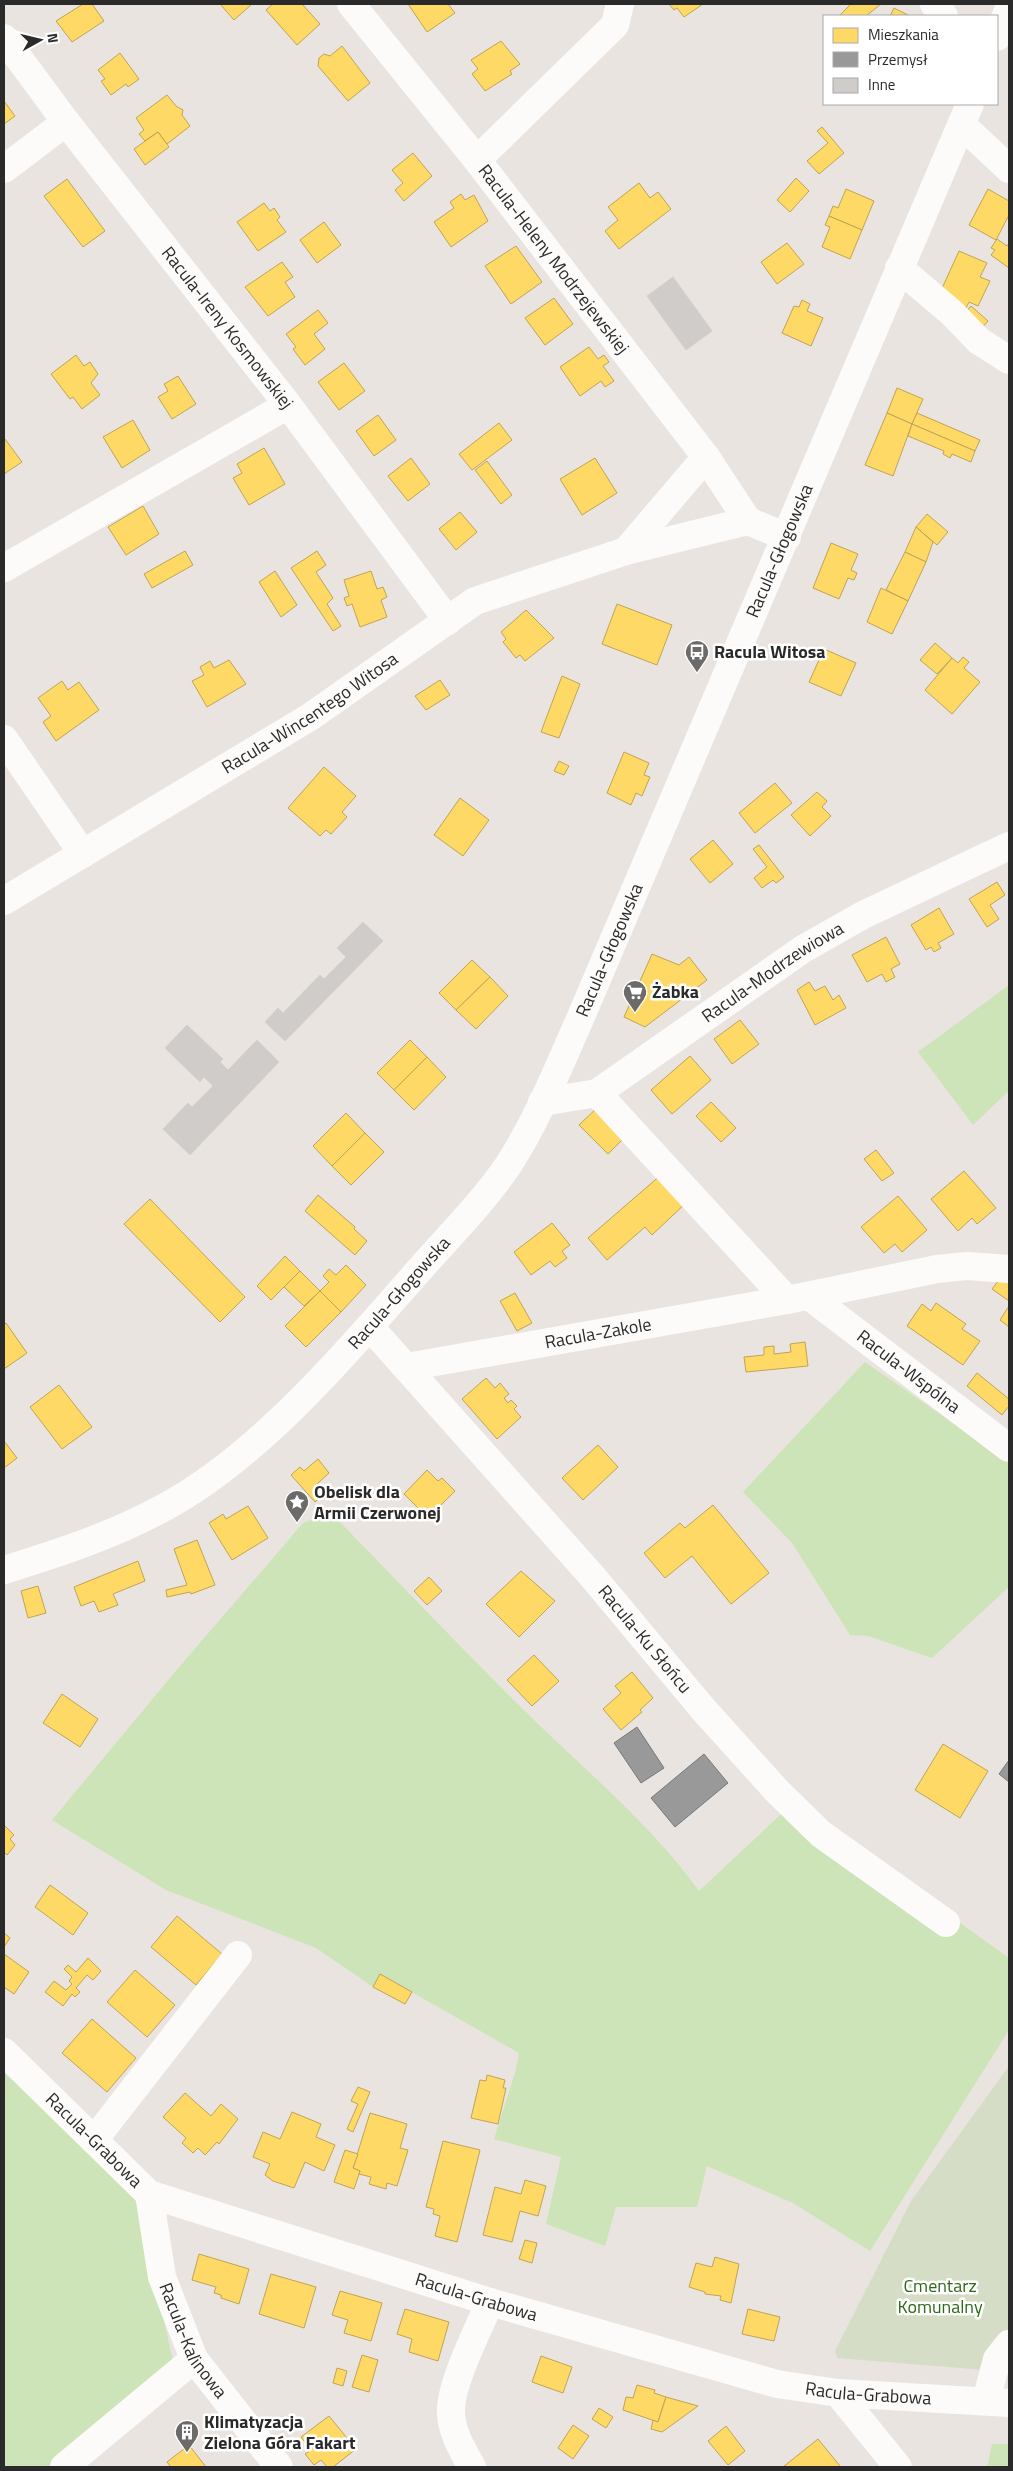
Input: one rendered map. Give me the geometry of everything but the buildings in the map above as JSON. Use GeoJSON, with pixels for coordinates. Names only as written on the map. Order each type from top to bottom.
{"type":"FeatureCollection","features":[{"type":"Feature","properties":{"kind":"street","name":"Racula-Heleny Modrzejewskiej"},"geometry":{"type":"LineString","coordinates":[[351,4],[477,160],[706,457],[748,521]]}},
{"type":"Feature","properties":{"kind":"street"},"geometry":{"type":"LineString","coordinates":[[477,160],[615,25],[620,4]]}},
{"type":"Feature","properties":{"kind":"street"},"geometry":{"type":"LineString","coordinates":[[934,4],[943,15]]}},
{"type":"Feature","properties":{"kind":"street"},"geometry":{"type":"LineString","coordinates":[[998,35],[1009,8]]}},
{"type":"Feature","properties":{"kind":"street","name":"Racula-Ireny Kosmowskiej"},"geometry":{"type":"LineString","coordinates":[[4,38],[66,122],[288,405],[448,621]]}},
{"type":"Feature","properties":{"kind":"street","name":"Racula-Głogowska"},"geometry":{"type":"LineString","coordinates":[[4,1570],[74,1547],[129,1525],[166,1506],[237,1458],[296,1404],[370,1326],[467,1216],[509,1164],[542,1102],[608,956],[966,114],[1009,169]]}},
{"type":"Feature","properties":{"kind":"street"},"geometry":{"type":"LineString","coordinates":[[4,169],[66,122]]}},
{"type":"Feature","properties":{"kind":"street"},"geometry":{"type":"LineString","coordinates":[[900,268],[952,313],[979,341],[1009,360]]}},
{"type":"Feature","properties":{"kind":"street"},"geometry":{"type":"LineString","coordinates":[[4,568],[288,405]]}},
{"type":"Feature","properties":{"kind":"street"},"geometry":{"type":"LineString","coordinates":[[626,551],[706,457]]}},
{"type":"Feature","properties":{"kind":"street"},"geometry":{"type":"LineString","coordinates":[[748,521],[787,536]]}},
{"type":"Feature","properties":{"kind":"street","name":"Racula-Wincentego Witosa"},"geometry":{"type":"LineString","coordinates":[[4,900],[310,717],[475,601],[626,551],[748,521]]}},
{"type":"Feature","properties":{"kind":"street"},"geometry":{"type":"LineString","coordinates":[[4,739],[83,854]]}},
{"type":"Feature","properties":{"kind":"street","name":"Racula-Modrzewiowa"},"geometry":{"type":"LineString","coordinates":[[542,1102],[597,1093],[803,949],[863,915],[1009,846]]}},
{"type":"Feature","properties":{"kind":"street"},"geometry":{"type":"LineString","coordinates":[[597,1093],[798,1298]]}},
{"type":"Feature","properties":{"kind":"street","name":"Racula-Zakole"},"geometry":{"type":"LineString","coordinates":[[407,1367],[798,1298],[937,1269],[967,1266],[1009,1269]]}},
{"type":"Feature","properties":{"kind":"street","name":"Racula-Wspólna"},"geometry":{"type":"LineString","coordinates":[[798,1298],[1009,1448]]}},
{"type":"Feature","properties":{"kind":"street","name":"Racula-Ku Słońcu"},"geometry":{"type":"LineString","coordinates":[[370,1326],[592,1576],[703,1709],[777,1791],[821,1834],[946,1922]]}},
{"type":"Feature","properties":{"kind":"street"},"geometry":{"type":"LineString","coordinates":[[94,2140],[238,1955]]}},
{"type":"Feature","properties":{"kind":"street","name":"Racula-Grabowa"},"geometry":{"type":"LineString","coordinates":[[4,2052],[148,2194],[490,2302],[777,2384],[838,2394],[998,2402]]}},
{"type":"Feature","properties":{"kind":"street","name":"Racula-Kalinowa"},"geometry":{"type":"LineString","coordinates":[[148,2194],[162,2277],[194,2359],[279,2467]]}},
{"type":"Feature","properties":{"kind":"street"},"geometry":{"type":"LineString","coordinates":[[472,2467],[458,2442],[450,2414],[454,2391],[490,2302]]}},
{"type":"Feature","properties":{"kind":"street"},"geometry":{"type":"LineString","coordinates":[[998,2402],[997,2359],[1009,2344]]}},
{"type":"Feature","properties":{"kind":"street"},"geometry":{"type":"LineString","coordinates":[[64,2467],[194,2359]]}},
{"type":"Feature","properties":{"kind":"street"},"geometry":{"type":"LineString","coordinates":[[838,2394],[898,2467]]}},
{"type":"Feature","properties":{"kind":"green space"},"geometry":{"type":"Polygon","coordinates":[[[1009,985],[1009,1091],[973,1125],[918,1052],[1009,985]]]}},
{"type":"Feature","properties":{"kind":"green space"},"geometry":{"type":"Polygon","coordinates":[[[865,1362],[1009,1462],[1009,1587],[932,1658],[868,1636],[850,1635],[792,1543],[743,1492],[865,1362]]]}},
{"type":"Feature","properties":{"kind":"green space"},"geometry":{"type":"Polygon","coordinates":[[[331,1513],[536,1722],[642,1824],[662,1845],[699,1891],[793,1803],[1009,1958],[1009,2030],[870,2251],[793,2203],[707,2166],[697,2207],[616,2207],[605,2246],[546,2224],[561,2157],[494,2139],[515,2073],[519,2053],[380,1974],[373,1987],[316,1948],[166,1890],[52,1820],[174,1673],[303,1523],[331,1513]]]}},
{"type":"Feature","properties":{"kind":"green space","name":"Cmentarz Komunalny"},"geometry":{"type":"Polygon","coordinates":[[[1009,2066],[1009,2372],[837,2358],[835,2351],[911,2201],[1009,2066]]]}},
{"type":"Feature","properties":{"kind":"green space"},"geometry":{"type":"Polygon","coordinates":[[[4,2072],[56,2120],[137,2201],[173,2361],[77,2467],[4,2467],[4,2072]]]}},
{"type":"Feature","properties":{"kind":"green space"},"geometry":{"type":"Polygon","coordinates":[[[992,2444],[1009,2444],[1009,2467],[987,2467],[992,2444]]]}},
{"type":"Feature","properties":{"kind":"place","name":"Racula Witosa"},"geometry":{"type":"Point","coordinates":[697,673]}},
{"type":"Feature","properties":{"kind":"place","name":"Żabka"},"geometry":{"type":"Point","coordinates":[635,1013]}},
{"type":"Feature","properties":{"kind":"place","name":"Obelisk dla Armii Czerwonej"},"geometry":{"type":"Point","coordinates":[297,1523]}},
{"type":"Feature","properties":{"kind":"place","name":"Klimatyzacja Zielona Góra Fakart"},"geometry":{"type":"Point","coordinates":[187,2453]}}]}
